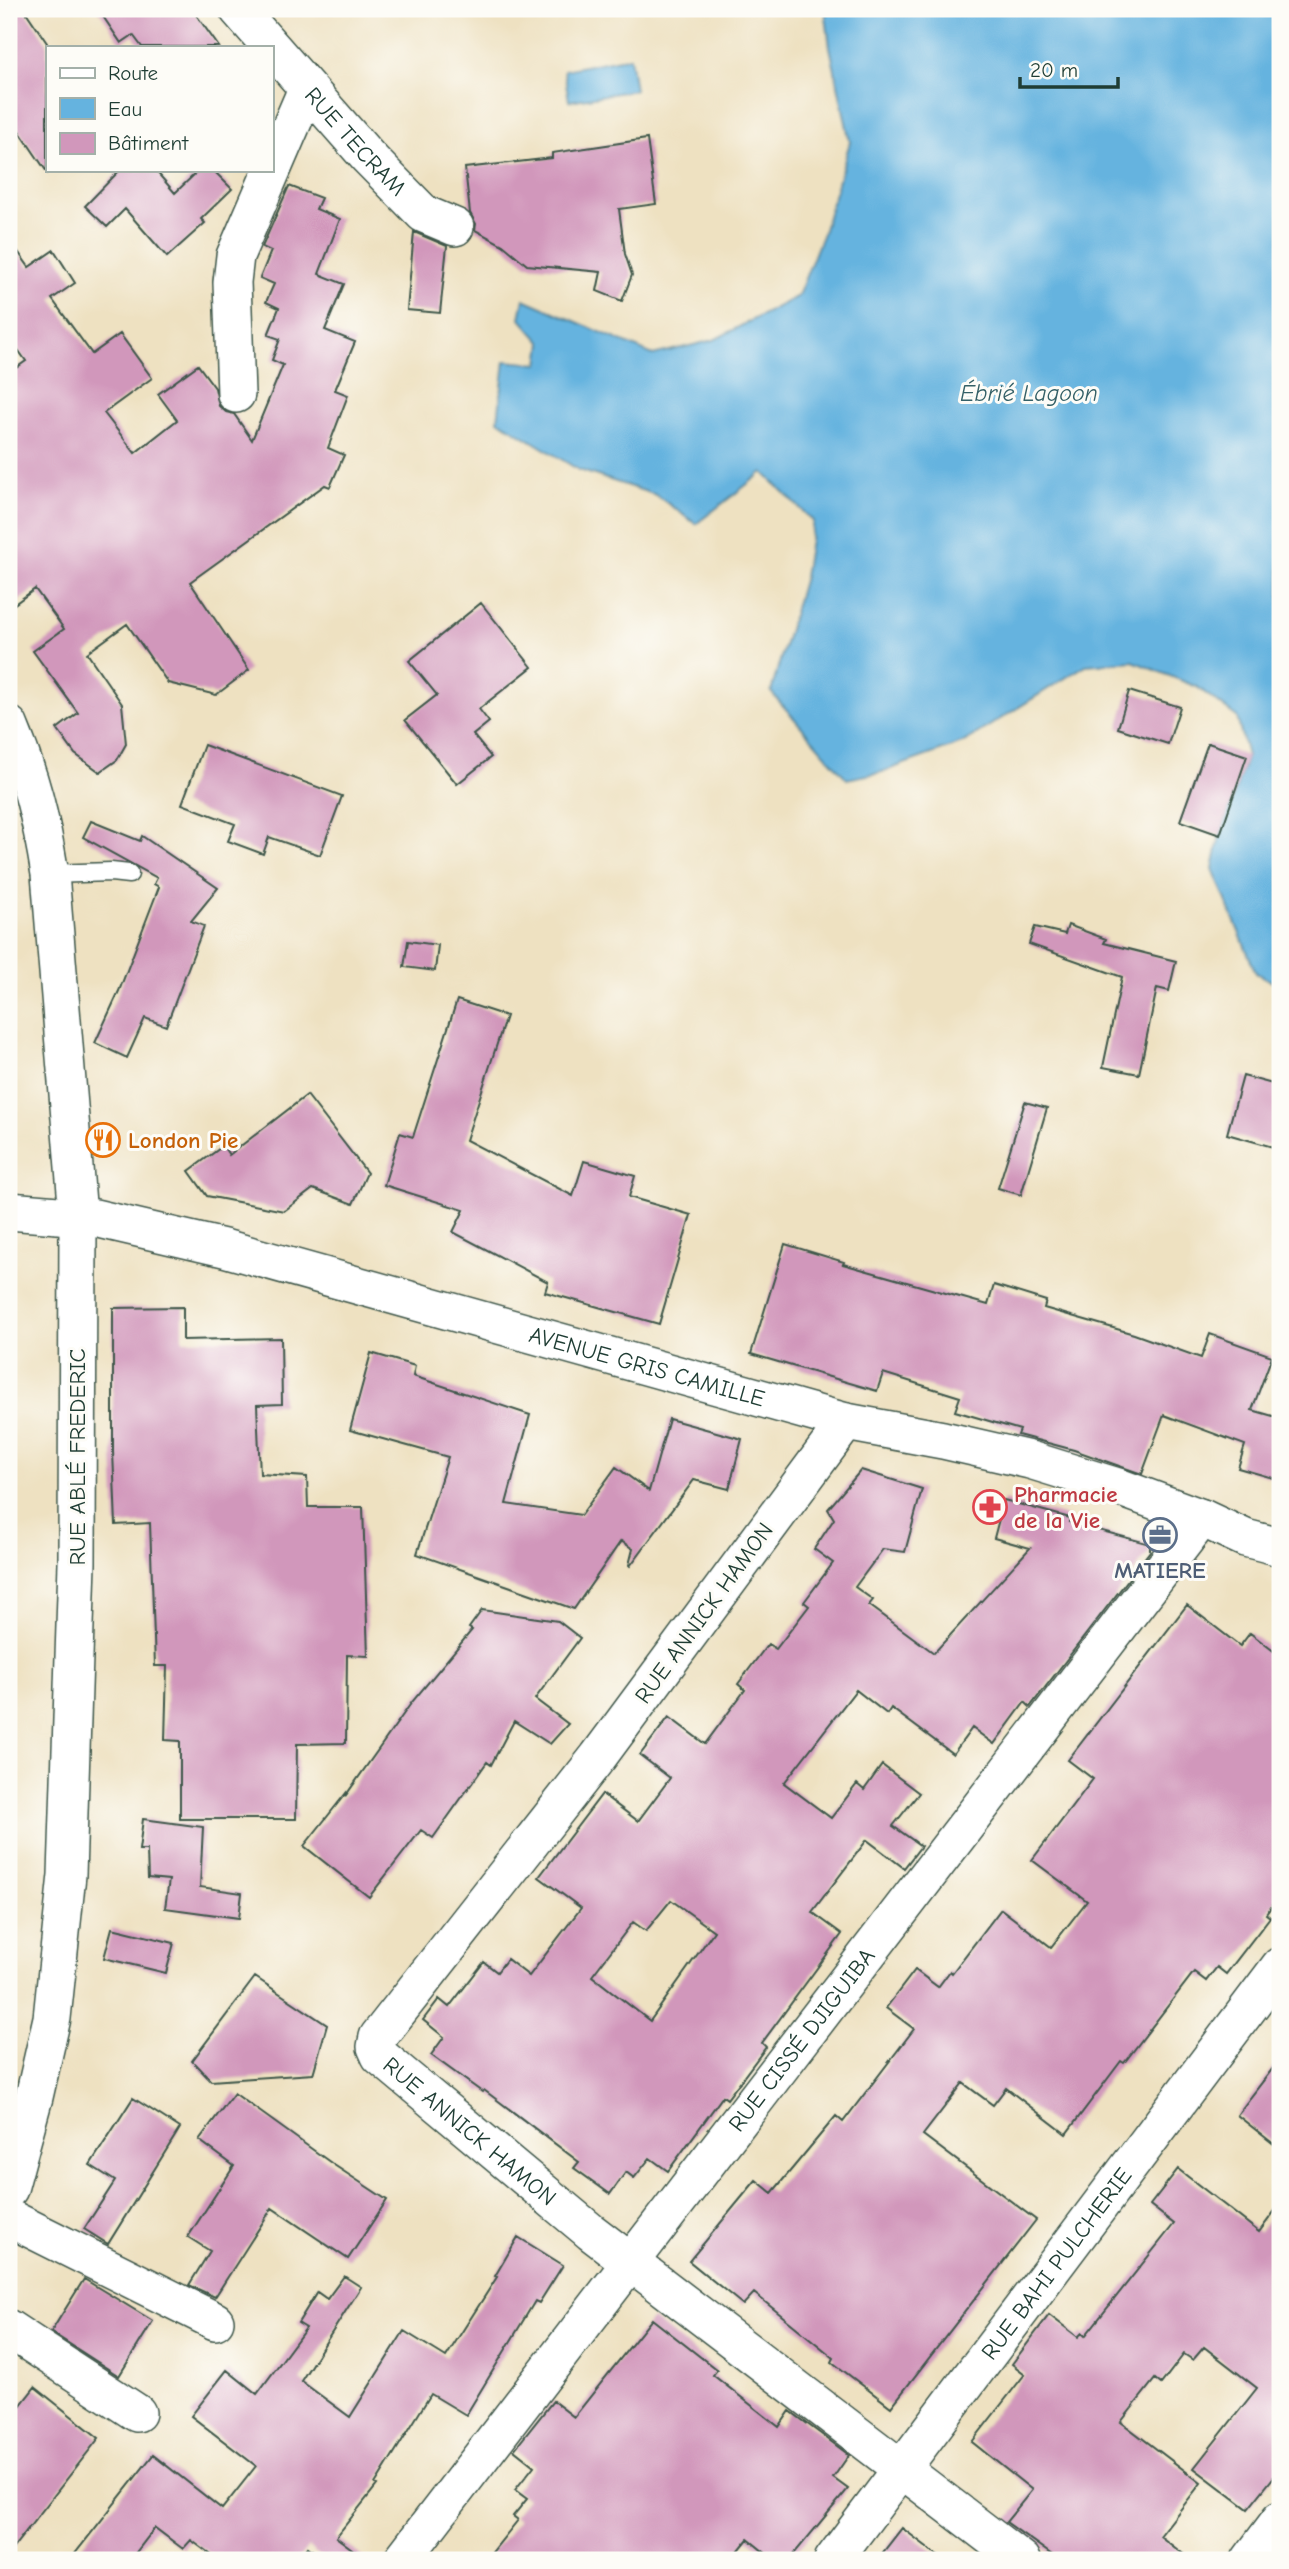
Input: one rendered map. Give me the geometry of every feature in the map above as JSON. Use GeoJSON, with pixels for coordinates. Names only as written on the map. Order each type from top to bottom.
{"type":"FeatureCollection","features":[{"type":"Feature","properties":{"kind":"street","name":"RUE TECRAM"},"geometry":{"type":"LineString","coordinates":[[238,9],[270,46]]}},
{"type":"Feature","properties":{"kind":"street","name":"RUE TECRAM"},"geometry":{"type":"LineString","coordinates":[[273,50],[368,157],[424,214],[455,227]]}},
{"type":"Feature","properties":{"kind":"street"},"geometry":{"type":"LineString","coordinates":[[273,168],[307,89]]}},
{"type":"Feature","properties":{"kind":"street"},"geometry":{"type":"LineString","coordinates":[[236,394],[232,282],[235,256],[271,172]]}},
{"type":"Feature","properties":{"kind":"street","name":"RUE ABLÉ FREDERIC"},"geometry":{"type":"LineString","coordinates":[[9,725],[27,769],[41,821],[50,874],[79,1216],[77,1563],[67,1875],[51,2018],[34,2097],[9,2189]]}},
{"type":"Feature","properties":{"kind":"street","name":"AVENUE GRIS CAMILLE"},"geometry":{"type":"LineString","coordinates":[[9,1211],[95,1218],[237,1251],[846,1422],[1030,1460],[1121,1488],[1202,1518],[1245,1538],[1280,1547]]}},
{"type":"Feature","properties":{"kind":"street","name":"RUE ANNICK HAMON"},"geometry":{"type":"LineString","coordinates":[[846,1422],[598,1757],[378,2037],[376,2047],[380,2056],[631,2263],[1021,2560]]}},
{"type":"Feature","properties":{"kind":"street","name":"RUE CISSÉ DJIGUIBA"},"geometry":{"type":"LineString","coordinates":[[402,2560],[1202,1518]]}},
{"type":"Feature","properties":{"kind":"street"},"geometry":{"type":"LineString","coordinates":[[1245,1538],[1280,1571]]}},
{"type":"Feature","properties":{"kind":"street","name":"RUE BAHI PULCHERIE"},"geometry":{"type":"LineString","coordinates":[[833,2560],[1280,1966]]}},
{"type":"Feature","properties":{"kind":"street"},"geometry":{"type":"LineString","coordinates":[[9,2218],[215,2321]]}},
{"type":"Feature","properties":{"kind":"street"},"geometry":{"type":"LineString","coordinates":[[9,2329],[137,2413]]}},
{"type":"Feature","properties":{"kind":"street"},"geometry":{"type":"LineString","coordinates":[[1250,2560],[1280,2520]]}},
{"type":"Feature","properties":{"kind":"lane"},"geometry":{"type":"LineString","coordinates":[[50,874],[129,874]]}},
{"type":"Feature","properties":{"kind":"water","name":"Ébrié Lagoon"},"geometry":{"type":"Polygon","coordinates":[[[825,9],[1280,9],[1280,986],[1256,973],[1213,869],[1220,835],[1247,756],[1237,717],[1197,687],[1133,661],[1086,665],[962,743],[882,772],[847,779],[771,692],[804,577],[813,521],[763,472],[696,524],[656,495],[579,470],[498,420],[505,361],[539,364],[542,343],[520,318],[524,299],[653,355],[714,340],[798,296],[823,233],[850,142],[830,47],[825,9]]]}},
{"type":"Feature","properties":{"kind":"water"},"geometry":{"type":"Polygon","coordinates":[[[630,57],[635,90],[569,101],[564,70],[630,57]]]}},
{"type":"Feature","properties":{"kind":"building"},"geometry":{"type":"Polygon","coordinates":[[[9,9],[24,9],[47,43],[46,171],[9,116],[9,9]]]}},
{"type":"Feature","properties":{"kind":"building"},"geometry":{"type":"Polygon","coordinates":[[[98,9],[192,9],[218,46],[141,46],[133,35],[121,43],[98,9]]]}},
{"type":"Feature","properties":{"kind":"building"},"geometry":{"type":"Polygon","coordinates":[[[647,139],[656,204],[619,209],[625,254],[632,275],[622,301],[597,291],[601,272],[527,265],[503,245],[475,230],[476,224],[470,213],[465,168],[552,158],[552,153],[647,139]]]}},
{"type":"Feature","properties":{"kind":"building"},"geometry":{"type":"Polygon","coordinates":[[[118,172],[157,172],[175,193],[197,172],[215,172],[232,189],[201,219],[205,223],[167,257],[125,209],[107,227],[85,206],[118,172]]]}},
{"type":"Feature","properties":{"kind":"building"},"geometry":{"type":"Polygon","coordinates":[[[289,186],[321,198],[316,209],[340,219],[319,274],[344,284],[325,330],[355,342],[335,390],[348,395],[328,448],[344,455],[330,487],[325,485],[190,582],[249,670],[216,695],[168,683],[127,624],[87,653],[122,704],[126,744],[117,760],[100,772],[75,754],[57,729],[78,713],[33,651],[64,629],[35,589],[9,608],[9,373],[26,361],[9,337],[9,239],[29,267],[54,250],[75,283],[52,299],[92,354],[120,334],[152,378],[104,413],[135,453],[177,420],[158,394],[198,365],[215,388],[219,406],[234,414],[252,440],[283,365],[272,360],[280,339],[268,335],[279,308],[266,302],[274,284],[260,278],[271,251],[262,247],[289,186]]]}},
{"type":"Feature","properties":{"kind":"building"},"geometry":{"type":"Polygon","coordinates":[[[414,232],[447,246],[440,313],[407,310],[414,232]]]}},
{"type":"Feature","properties":{"kind":"building"},"geometry":{"type":"Polygon","coordinates":[[[481,603],[532,667],[479,709],[489,722],[473,735],[491,757],[457,784],[405,720],[437,695],[409,661],[481,603]]]}},
{"type":"Feature","properties":{"kind":"building"},"geometry":{"type":"Polygon","coordinates":[[[1129,691],[1180,707],[1168,744],[1118,728],[1129,691]]]}},
{"type":"Feature","properties":{"kind":"building"},"geometry":{"type":"Polygon","coordinates":[[[1208,743],[1247,756],[1220,835],[1180,821],[1208,743]]]}},
{"type":"Feature","properties":{"kind":"building"},"geometry":{"type":"Polygon","coordinates":[[[204,745],[342,796],[320,855],[269,837],[263,854],[228,841],[235,824],[182,804],[204,745]]]}},
{"type":"Feature","properties":{"kind":"building"},"geometry":{"type":"Polygon","coordinates":[[[91,821],[140,841],[142,836],[218,888],[191,921],[204,926],[166,1026],[145,1018],[127,1058],[95,1043],[119,991],[159,887],[154,884],[157,878],[83,837],[91,821]]]}},
{"type":"Feature","properties":{"kind":"building"},"geometry":{"type":"Polygon","coordinates":[[[1068,925],[1106,939],[1104,943],[1176,961],[1169,991],[1157,988],[1139,1074],[1103,1067],[1122,977],[1029,944],[1035,927],[1065,934],[1068,925]]]}},
{"type":"Feature","properties":{"kind":"building"},"geometry":{"type":"Polygon","coordinates":[[[408,941],[438,945],[435,971],[404,967],[408,941]]]}},
{"type":"Feature","properties":{"kind":"building"},"geometry":{"type":"Polygon","coordinates":[[[457,1000],[506,1016],[466,1140],[573,1196],[584,1161],[635,1176],[629,1197],[691,1215],[659,1324],[545,1292],[548,1282],[453,1232],[464,1210],[384,1185],[400,1133],[413,1137],[457,1000]]]}},
{"type":"Feature","properties":{"kind":"building"},"geometry":{"type":"Polygon","coordinates":[[[1243,1076],[1280,1086],[1280,1149],[1227,1134],[1243,1076]]]}},
{"type":"Feature","properties":{"kind":"building"},"geometry":{"type":"Polygon","coordinates":[[[307,1095],[367,1173],[353,1204],[313,1189],[284,1211],[207,1196],[189,1171],[223,1146],[229,1155],[307,1095]]]}},
{"type":"Feature","properties":{"kind":"building"},"geometry":{"type":"Polygon","coordinates":[[[1025,1102],[1047,1108],[1021,1195],[998,1188],[1025,1102]]]}},
{"type":"Feature","properties":{"kind":"building"},"geometry":{"type":"Polygon","coordinates":[[[785,1244],[844,1262],[843,1264],[988,1305],[994,1285],[1046,1301],[1044,1308],[1134,1334],[1201,1358],[1210,1334],[1272,1356],[1252,1410],[1280,1418],[1280,1480],[1238,1468],[1245,1445],[1164,1415],[1142,1474],[1074,1450],[1018,1435],[1020,1430],[955,1411],[960,1397],[883,1373],[877,1391],[751,1354],[785,1244]]]}},
{"type":"Feature","properties":{"kind":"building"},"geometry":{"type":"Polygon","coordinates":[[[183,1307],[183,1340],[281,1338],[282,1404],[257,1405],[260,1474],[307,1477],[308,1507],[363,1507],[368,1656],[347,1655],[346,1743],[297,1744],[296,1819],[180,1819],[180,1741],[165,1740],[167,1666],[155,1666],[150,1523],[116,1525],[113,1308],[183,1307]]]}},
{"type":"Feature","properties":{"kind":"building"},"geometry":{"type":"Polygon","coordinates":[[[371,1353],[415,1366],[413,1376],[530,1415],[506,1504],[581,1515],[616,1467],[649,1491],[669,1419],[742,1439],[729,1489],[694,1480],[630,1566],[633,1549],[621,1541],[574,1609],[417,1554],[448,1457],[350,1430],[371,1353]]]}},
{"type":"Feature","properties":{"kind":"building"},"geometry":{"type":"Polygon","coordinates":[[[861,1470],[922,1489],[905,1552],[883,1549],[855,1587],[873,1600],[869,1605],[934,1653],[1030,1548],[994,1538],[1004,1500],[1070,1518],[1069,1522],[1150,1544],[1150,1551],[1030,1707],[1025,1702],[994,1744],[972,1728],[953,1754],[891,1708],[887,1714],[856,1690],[784,1783],[831,1818],[857,1784],[864,1790],[882,1765],[919,1793],[893,1826],[921,1846],[904,1868],[867,1840],[812,1912],[842,1934],[762,2043],[766,2047],[727,2099],[723,2096],[668,2171],[650,2158],[634,2178],[626,2172],[610,2194],[574,2168],[579,2162],[484,2090],[482,2092],[431,2055],[444,2037],[423,2020],[439,1999],[449,2007],[484,1962],[497,1972],[507,1959],[529,1976],[581,1908],[539,1877],[602,1794],[638,1821],[670,1778],[640,1755],[669,1717],[705,1744],[745,1690],[738,1684],[768,1644],[776,1649],[809,1606],[804,1602],[833,1563],[814,1549],[834,1519],[828,1509],[861,1470]],[[671,1900],[646,1931],[633,1922],[592,1976],[650,2021],[714,1931],[671,1900]]]}},
{"type":"Feature","properties":{"kind":"building"},"geometry":{"type":"Polygon","coordinates":[[[1187,1605],[1240,1646],[1250,1633],[1280,1656],[1280,1895],[1266,1914],[1270,1917],[1226,1974],[1217,1967],[1206,1981],[1194,1972],[1124,2063],[1121,2061],[1066,2134],[1006,2088],[993,2105],[963,2083],[923,2135],[1036,2220],[891,2407],[832,2362],[834,2358],[754,2293],[743,2305],[689,2261],[756,2180],[772,2193],[836,2116],[843,2122],[914,2029],[886,2008],[915,1970],[938,1987],[1001,1909],[1051,1947],[1087,1901],[1032,1860],[1093,1779],[1068,1760],[1187,1605]]]}},
{"type":"Feature","properties":{"kind":"building"},"geometry":{"type":"Polygon","coordinates":[[[482,1610],[558,1621],[580,1638],[535,1699],[568,1724],[550,1744],[514,1721],[491,1765],[487,1762],[433,1838],[421,1830],[369,1897],[304,1846],[346,1795],[412,1702],[472,1630],[469,1628],[482,1610]]]}},
{"type":"Feature","properties":{"kind":"building"},"geometry":{"type":"Polygon","coordinates":[[[143,1819],[203,1827],[200,1887],[242,1893],[239,1918],[165,1908],[169,1880],[148,1878],[147,1850],[139,1850],[143,1819]]]}},
{"type":"Feature","properties":{"kind":"building"},"geometry":{"type":"Polygon","coordinates":[[[112,1928],[174,1943],[166,1973],[104,1958],[112,1928]]]}},
{"type":"Feature","properties":{"kind":"building"},"geometry":{"type":"Polygon","coordinates":[[[255,1977],[327,2025],[313,2074],[211,2081],[192,2061],[255,1977]]]}},
{"type":"Feature","properties":{"kind":"building"},"geometry":{"type":"Polygon","coordinates":[[[1280,2059],[1280,2149],[1237,2115],[1280,2059]]]}},
{"type":"Feature","properties":{"kind":"building"},"geometry":{"type":"Polygon","coordinates":[[[234,2093],[387,2200],[348,2259],[272,2208],[215,2297],[189,2285],[210,2251],[188,2237],[234,2166],[199,2140],[234,2093]]]}},
{"type":"Feature","properties":{"kind":"building"},"geometry":{"type":"Polygon","coordinates":[[[133,2098],[180,2128],[108,2244],[84,2229],[115,2181],[90,2165],[133,2098]]]}},
{"type":"Feature","properties":{"kind":"building"},"geometry":{"type":"Polygon","coordinates":[[[1178,2169],[1259,2232],[1280,2204],[1280,2469],[1248,2509],[1194,2468],[1257,2388],[1204,2347],[1193,2360],[1184,2354],[1161,2384],[1155,2379],[1121,2422],[1201,2483],[1160,2536],[1191,2560],[1059,2560],[1006,2522],[1032,2490],[972,2442],[1025,2374],[1012,2364],[1049,2315],[1078,2337],[1082,2333],[1085,2336],[1174,2224],[1150,2205],[1178,2169]]]}},
{"type":"Feature","properties":{"kind":"building"},"geometry":{"type":"Polygon","coordinates":[[[518,2237],[563,2265],[539,2303],[535,2301],[466,2415],[431,2394],[375,2484],[377,2485],[336,2537],[367,2560],[325,2560],[308,2547],[298,2560],[218,2560],[191,2540],[183,2549],[155,2528],[130,2560],[70,2560],[153,2455],[222,2509],[256,2466],[191,2416],[227,2370],[257,2394],[306,2328],[298,2323],[317,2292],[327,2299],[344,2276],[361,2287],[301,2381],[350,2417],[404,2331],[446,2357],[497,2277],[495,2276],[518,2237]]]}},
{"type":"Feature","properties":{"kind":"building"},"geometry":{"type":"Polygon","coordinates":[[[84,2279],[153,2321],[119,2376],[51,2332],[84,2279]]]}},
{"type":"Feature","properties":{"kind":"building"},"geometry":{"type":"Polygon","coordinates":[[[652,2319],[717,2370],[713,2375],[779,2427],[790,2411],[849,2455],[833,2478],[848,2489],[789,2560],[774,2560],[748,2539],[731,2560],[486,2560],[518,2520],[513,2516],[527,2499],[515,2490],[534,2466],[514,2450],[553,2401],[574,2417],[652,2319]]]}},
{"type":"Feature","properties":{"kind":"building"},"geometry":{"type":"Polygon","coordinates":[[[35,2387],[99,2438],[9,2553],[9,2420],[35,2387]]]}},
{"type":"Feature","properties":{"kind":"building"},"geometry":{"type":"Polygon","coordinates":[[[902,2528],[944,2560],[877,2560],[902,2528]]]}},
{"type":"Feature","properties":{"kind":"place","name":"London Pie"},"geometry":{"type":"Point","coordinates":[103,1140]}},
{"type":"Feature","properties":{"kind":"place","name":"Pharmacie de la Vie"},"geometry":{"type":"Point","coordinates":[990,1507]}},
{"type":"Feature","properties":{"kind":"place","name":"MATIERE"},"geometry":{"type":"Point","coordinates":[1160,1535]}}]}
